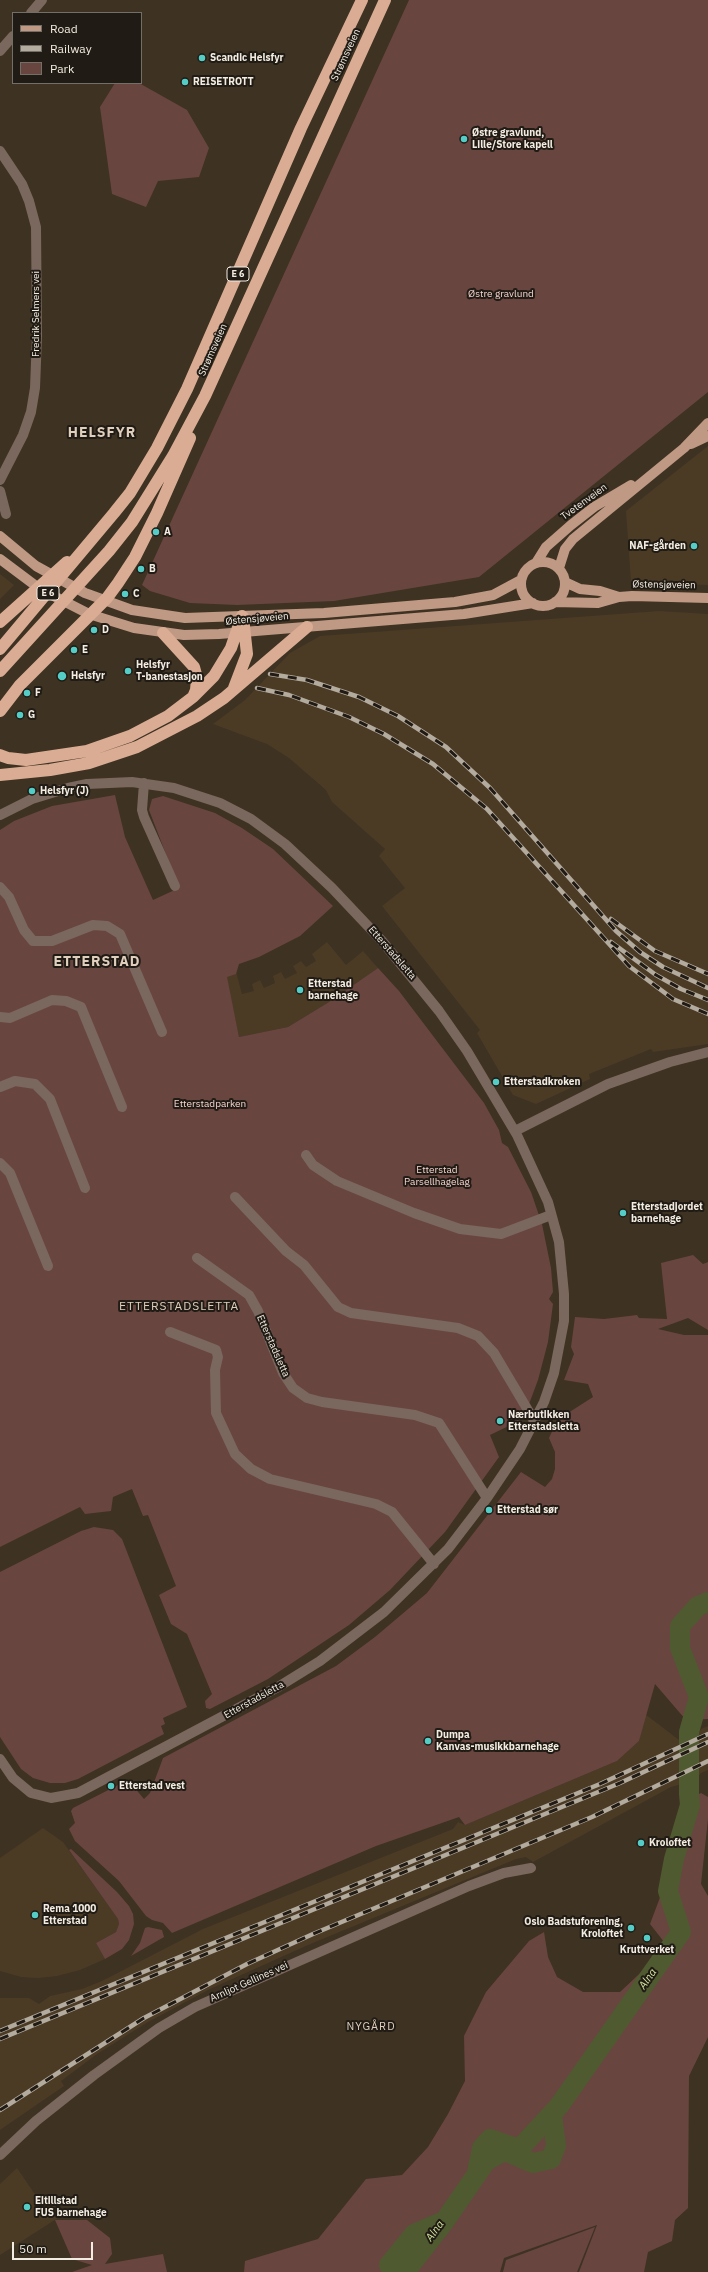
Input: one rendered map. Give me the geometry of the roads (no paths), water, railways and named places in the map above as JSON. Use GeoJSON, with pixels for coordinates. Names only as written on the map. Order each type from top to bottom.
{"type":"FeatureCollection","features":[{"type":"Feature","properties":{"kind":"highway","name":"Strømsveien"},"geometry":{"type":"LineString","coordinates":[[0,649],[95,537],[130,493],[169,424],[253,242],[301,128],[362,0]]}},
{"type":"Feature","properties":{"kind":"highway","name":"Strømsveien"},"geometry":{"type":"LineString","coordinates":[[0,671],[109,551],[132,522],[170,461],[205,396],[385,0]]}},
{"type":"Feature","properties":{"kind":"highway"},"geometry":{"type":"LineString","coordinates":[[0,711],[20,685],[107,598],[125,573],[157,513],[184,454],[205,396]]}},
{"type":"Feature","properties":{"kind":"highway"},"geometry":{"type":"LineString","coordinates":[[0,622],[95,537]]}},
{"type":"Feature","properties":{"kind":"highway"},"geometry":{"type":"LineString","coordinates":[[233,691],[247,654],[241,632],[242,616]]}},
{"type":"Feature","properties":{"kind":"highway"},"geometry":{"type":"LineString","coordinates":[[1,774],[70,767],[121,754],[198,716],[233,691],[307,627]]}},
{"type":"Feature","properties":{"kind":"highway"},"geometry":{"type":"LineString","coordinates":[[0,755],[8,758],[26,760],[87,751],[143,729],[168,716],[193,697],[214,676],[241,632]]}},
{"type":"Feature","properties":{"kind":"highway"},"geometry":{"type":"LineString","coordinates":[[164,633],[194,667],[196,690],[193,697]]}},
{"type":"Feature","properties":{"kind":"highway"},"geometry":{"type":"LineString","coordinates":[[0,676],[13,658]]}},
{"type":"Feature","properties":{"kind":"main road","name":"Tvetenveien"},"geometry":{"type":"LineString","coordinates":[[559,568],[562,554],[568,543],[655,470],[684,448],[708,423]]}},
{"type":"Feature","properties":{"kind":"main road","name":"Tvetenveien"},"geometry":{"type":"LineString","coordinates":[[684,448],[708,436]]}},
{"type":"Feature","properties":{"kind":"main road","name":"Tvetenveien"},"geometry":{"type":"LineString","coordinates":[[536,563],[552,541],[594,507],[655,470]]}},
{"type":"Feature","properties":{"kind":"main road","name":"Østensjøveien"},"geometry":{"type":"LineString","coordinates":[[0,536],[18,553],[69,586],[106,602],[146,613],[185,618],[324,613],[455,602],[493,594],[521,580],[526,569],[536,563]]}},
{"type":"Feature","properties":{"kind":"main road","name":"Østensjøveien"},"geometry":{"type":"LineString","coordinates":[[0,559],[25,579],[61,601],[89,614],[134,628],[164,633],[201,635],[307,627],[464,614],[533,603],[540,606],[555,602],[598,603],[619,597],[708,598]]}},
{"type":"Feature","properties":{"kind":"main road"},"geometry":{"type":"LineString","coordinates":[[536,563],[549,562],[559,568],[565,582],[561,597],[555,602]]}},
{"type":"Feature","properties":{"kind":"main road"},"geometry":{"type":"LineString","coordinates":[[521,580],[525,596],[533,603]]}},
{"type":"Feature","properties":{"kind":"main road","name":"Østensjøveien"},"geometry":{"type":"LineString","coordinates":[[565,582],[580,589],[600,591],[619,597]]}},
{"type":"Feature","properties":{"kind":"street"},"geometry":{"type":"LineString","coordinates":[[32,12],[42,0]]}},
{"type":"Feature","properties":{"kind":"street"},"geometry":{"type":"LineString","coordinates":[[0,51],[12,37]]}},
{"type":"Feature","properties":{"kind":"street","name":"Fredrik Selmers vei"},"geometry":{"type":"LineString","coordinates":[[0,151],[22,184],[29,201],[36,227],[37,328],[35,388],[31,412],[23,434],[0,480]]}},
{"type":"Feature","properties":{"kind":"street"},"geometry":{"type":"LineString","coordinates":[[0,491],[6,514]]}},
{"type":"Feature","properties":{"kind":"street","name":"Etterstadsletta"},"geometry":{"type":"LineString","coordinates":[[0,815],[32,799],[68,788],[104,783],[144,783],[174,788],[206,797],[240,813],[267,829],[327,883],[382,941],[439,1011],[467,1051],[515,1130],[538,1178],[551,1215],[561,1261],[564,1294],[564,1321],[554,1373],[535,1422],[520,1450],[463,1531],[434,1564],[384,1612],[342,1646],[299,1675],[78,1793],[51,1798],[40,1796],[26,1789],[13,1778],[0,1759]]}},
{"type":"Feature","properties":{"kind":"street"},"geometry":{"type":"LineString","coordinates":[[144,783],[142,810],[144,817],[175,886]]}},
{"type":"Feature","properties":{"kind":"street"},"geometry":{"type":"LineString","coordinates":[[0,887],[9,898],[24,930],[33,941],[52,941],[93,925],[107,926],[120,934],[162,1032]]}},
{"type":"Feature","properties":{"kind":"street"},"geometry":{"type":"LineString","coordinates":[[0,1017],[10,1018],[52,1000],[66,1001],[81,1007],[122,1107]]}},
{"type":"Feature","properties":{"kind":"street"},"geometry":{"type":"LineString","coordinates":[[515,1130],[608,1084],[670,1062],[708,1052]]}},
{"type":"Feature","properties":{"kind":"street"},"geometry":{"type":"LineString","coordinates":[[0,1088],[15,1081],[35,1084],[50,1099],[85,1188]]}},
{"type":"Feature","properties":{"kind":"street"},"geometry":{"type":"LineString","coordinates":[[306,1155],[313,1165],[337,1181],[414,1213],[460,1229],[501,1234],[551,1215]]}},
{"type":"Feature","properties":{"kind":"street"},"geometry":{"type":"LineString","coordinates":[[0,1163],[10,1173],[48,1266]]}},
{"type":"Feature","properties":{"kind":"street"},"geometry":{"type":"LineString","coordinates":[[235,1197],[286,1251],[304,1265],[338,1307],[351,1313],[458,1328],[478,1336],[494,1353],[535,1422]]}},
{"type":"Feature","properties":{"kind":"street","name":"Etterstadsletta"},"geometry":{"type":"LineString","coordinates":[[197,1258],[249,1295],[258,1311],[283,1374],[293,1388],[307,1398],[322,1402],[415,1415],[438,1423],[487,1498]]}},
{"type":"Feature","properties":{"kind":"street"},"geometry":{"type":"LineString","coordinates":[[170,1332],[216,1350],[218,1357],[215,1370],[216,1413],[235,1454],[251,1469],[270,1479],[376,1504],[392,1512],[434,1564]]}},
{"type":"Feature","properties":{"kind":"street","name":"Arnljot Gellines vei"},"geometry":{"type":"LineString","coordinates":[[0,2155],[36,2121],[94,2075],[162,2026],[195,2007],[469,1886],[504,1873],[531,1868]]}},
{"type":"Feature","properties":{"kind":"waterway","name":"Alna"},"geometry":{"type":"LineString","coordinates":[[405,2272],[444,2222],[486,2161],[502,2152],[522,2146],[559,2106],[681,1932],[668,1891],[674,1859],[690,1805],[689,1732],[699,1697],[680,1648],[680,1626],[698,1606],[708,1602]]}},
{"type":"Feature","properties":{"kind":"waterway"},"geometry":{"type":"LineString","coordinates":[[505,2151],[533,2163],[551,2159],[556,2146],[552,2114]]}},
{"type":"Feature","properties":{"kind":"waterway"},"geometry":{"type":"LineString","coordinates":[[477,2172],[482,2148],[490,2139],[516,2148]]}},
{"type":"Feature","properties":{"kind":"waterway"},"geometry":{"type":"LineString","coordinates":[[389,2265],[414,2234],[442,2222]]}},
{"type":"Feature","properties":{"kind":"railway"},"geometry":{"type":"LineString","coordinates":[[270,674],[307,680],[359,697],[398,716],[446,747],[490,788],[616,931],[640,952],[663,967],[708,988]]}},
{"type":"Feature","properties":{"kind":"railway"},"geometry":{"type":"LineString","coordinates":[[257,688],[289,695],[349,717],[384,734],[433,764],[487,809],[629,966],[673,999],[708,1014]]}},
{"type":"Feature","properties":{"kind":"railway"},"geometry":{"type":"LineString","coordinates":[[611,919],[655,951],[708,974]]}},
{"type":"Feature","properties":{"kind":"railway"},"geometry":{"type":"LineString","coordinates":[[611,942],[656,975],[681,989],[708,1000]]}},
{"type":"Feature","properties":{"kind":"railway"},"geometry":{"type":"LineString","coordinates":[[0,2031],[600,1784],[708,1734]]}},
{"type":"Feature","properties":{"kind":"railway"},"geometry":{"type":"LineString","coordinates":[[0,2039],[620,1783],[708,1742]]}},
{"type":"Feature","properties":{"kind":"railway"},"geometry":{"type":"LineString","coordinates":[[0,2110],[144,2018],[247,1964],[313,1934],[592,1817],[708,1761]]}},
{"type":"Feature","properties":{"kind":"place","name":"Scandic Helsfyr"},"geometry":{"type":"Point","coordinates":[202,58]}},
{"type":"Feature","properties":{"kind":"place","name":"REISETROTT"},"geometry":{"type":"Point","coordinates":[185,82]}},
{"type":"Feature","properties":{"kind":"place","name":"Østre gravlund, Lille/Store kapell"},"geometry":{"type":"Point","coordinates":[464,139]}},
{"type":"Feature","properties":{"kind":"place","name":"A"},"geometry":{"type":"Point","coordinates":[156,532]}},
{"type":"Feature","properties":{"kind":"place","name":"NAF-gården"},"geometry":{"type":"Point","coordinates":[694,546]}},
{"type":"Feature","properties":{"kind":"place","name":"B"},"geometry":{"type":"Point","coordinates":[141,569]}},
{"type":"Feature","properties":{"kind":"place","name":"C"},"geometry":{"type":"Point","coordinates":[125,594]}},
{"type":"Feature","properties":{"kind":"place","name":"D"},"geometry":{"type":"Point","coordinates":[94,630]}},
{"type":"Feature","properties":{"kind":"place","name":"E"},"geometry":{"type":"Point","coordinates":[74,650]}},
{"type":"Feature","properties":{"kind":"place","name":"Helsfyr T-banestasjon"},"geometry":{"type":"Point","coordinates":[128,671]}},
{"type":"Feature","properties":{"kind":"place","name":"Helsfyr"},"geometry":{"type":"Point","coordinates":[62,676]}},
{"type":"Feature","properties":{"kind":"place","name":"F"},"geometry":{"type":"Point","coordinates":[27,693]}},
{"type":"Feature","properties":{"kind":"place","name":"G"},"geometry":{"type":"Point","coordinates":[20,715]}},
{"type":"Feature","properties":{"kind":"place","name":"Helsfyr (J)"},"geometry":{"type":"Point","coordinates":[32,791]}},
{"type":"Feature","properties":{"kind":"place","name":"Etterstad barnehage"},"geometry":{"type":"Point","coordinates":[300,990]}},
{"type":"Feature","properties":{"kind":"place","name":"Etterstadkroken"},"geometry":{"type":"Point","coordinates":[496,1082]}},
{"type":"Feature","properties":{"kind":"place","name":"Etterstadjordet barnehage"},"geometry":{"type":"Point","coordinates":[623,1213]}},
{"type":"Feature","properties":{"kind":"place","name":"Nærbutikken Etterstadsletta"},"geometry":{"type":"Point","coordinates":[500,1421]}},
{"type":"Feature","properties":{"kind":"place","name":"Etterstad sør"},"geometry":{"type":"Point","coordinates":[489,1510]}},
{"type":"Feature","properties":{"kind":"place","name":"Dumpa Kanvas-musikkbarnehage"},"geometry":{"type":"Point","coordinates":[428,1741]}},
{"type":"Feature","properties":{"kind":"place","name":"Etterstad vest"},"geometry":{"type":"Point","coordinates":[111,1786]}},
{"type":"Feature","properties":{"kind":"place","name":"Kroloftet"},"geometry":{"type":"Point","coordinates":[641,1843]}},
{"type":"Feature","properties":{"kind":"place","name":"Rema 1000 Etterstad"},"geometry":{"type":"Point","coordinates":[35,1915]}},
{"type":"Feature","properties":{"kind":"place","name":"Oslo Badstuforening, Kroloftet"},"geometry":{"type":"Point","coordinates":[631,1928]}},
{"type":"Feature","properties":{"kind":"place","name":"Kruttverket"},"geometry":{"type":"Point","coordinates":[647,1938]}},
{"type":"Feature","properties":{"kind":"place","name":"Eitillstad FUS barnehage"},"geometry":{"type":"Point","coordinates":[27,2207]}},
{"type":"Feature","properties":{"kind":"district","name":"HELSFYR"},"geometry":{"type":"Point","coordinates":[102,433]}},
{"type":"Feature","properties":{"kind":"district","name":"ETTERSTAD"},"geometry":{"type":"Point","coordinates":[97,962]}},
{"type":"Feature","properties":{"kind":"district","name":"ETTERSTADSLETTA"},"geometry":{"type":"Point","coordinates":[179,1307]}},
{"type":"Feature","properties":{"kind":"district","name":"NYGÅRD"},"geometry":{"type":"Point","coordinates":[371,2027]}},
{"type":"Feature","properties":{"kind":"park label","name":"Østre gravlund"},"geometry":{"type":"Point","coordinates":[501,294]}},
{"type":"Feature","properties":{"kind":"park label","name":"Etterstadparken"},"geometry":{"type":"Point","coordinates":[210,1104]}},
{"type":"Feature","properties":{"kind":"park label","name":"Etterstad Parsellhagelag"},"geometry":{"type":"Point","coordinates":[437,1176]}}]}
